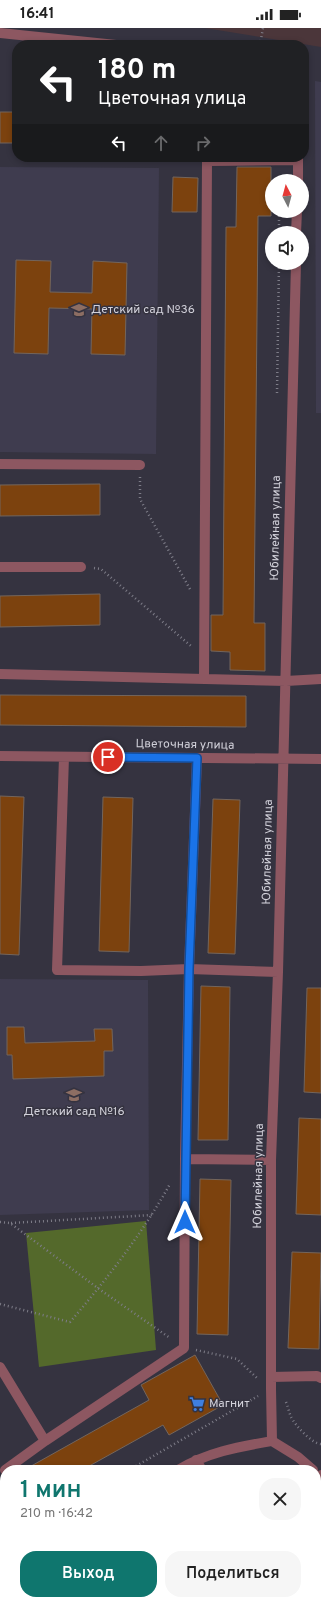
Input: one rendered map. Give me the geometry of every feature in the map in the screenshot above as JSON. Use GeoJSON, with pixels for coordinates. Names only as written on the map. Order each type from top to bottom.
{"type":"FeatureCollection","features":[{"type":"Feature","properties":{"kind":"street"},"geometry":{"type":"LineString","coordinates":[[0,33],[68,40]]}},
{"type":"Feature","properties":{"kind":"street"},"geometry":{"type":"LineString","coordinates":[[204,679],[207,162]]}},
{"type":"Feature","properties":{"kind":"street"},"geometry":{"type":"LineString","coordinates":[[298,162],[298,174]]}},
{"type":"Feature","properties":{"kind":"street","name":"Юбилейная улица"},"geometry":{"type":"LineString","coordinates":[[272,1441],[270,1377],[271,1160],[278,972],[296,270]]}},
{"type":"Feature","properties":{"kind":"street"},"geometry":{"type":"LineString","coordinates":[[0,464],[140,465]]}},
{"type":"Feature","properties":{"kind":"street"},"geometry":{"type":"LineString","coordinates":[[0,567],[82,567]]}},
{"type":"Feature","properties":{"kind":"street"},"geometry":{"type":"LineString","coordinates":[[0,674],[286,681],[321,679]]}},
{"type":"Feature","properties":{"kind":"street","name":"Цветочная улица"},"geometry":{"type":"LineString","coordinates":[[0,756],[321,760]]}},
{"type":"Feature","properties":{"kind":"street"},"geometry":{"type":"LineString","coordinates":[[64,757],[58,970],[189,969],[278,972]]}},
{"type":"Feature","properties":{"kind":"street"},"geometry":{"type":"LineString","coordinates":[[12,1465],[44,1441],[184,1348],[185,1159],[189,969],[197,758]]}},
{"type":"Feature","properties":{"kind":"street"},"geometry":{"type":"LineString","coordinates":[[185,1159],[271,1160]]}},
{"type":"Feature","properties":{"kind":"street"},"geometry":{"type":"LineString","coordinates":[[0,1367],[44,1441]]}},
{"type":"Feature","properties":{"kind":"street"},"geometry":{"type":"LineString","coordinates":[[270,1377],[317,1376],[321,1378]]}},
{"type":"Feature","properties":{"kind":"street"},"geometry":{"type":"LineString","coordinates":[[187,1465],[196,1460],[235,1448],[272,1441],[298,1457],[307,1465]]}},
{"type":"Feature","properties":{"kind":"street"},"geometry":{"type":"LineString","coordinates":[[196,1460],[199,1465]]}},
{"type":"Feature","properties":{"kind":"path"},"geometry":{"type":"LineString","coordinates":[[261,40],[263,28]]}},
{"type":"Feature","properties":{"kind":"path"},"geometry":{"type":"LineString","coordinates":[[140,465],[140,499],[193,595]]}},
{"type":"Feature","properties":{"kind":"path"},"geometry":{"type":"LineString","coordinates":[[82,567],[101,569],[205,658]]}},
{"type":"Feature","properties":{"kind":"path"},"geometry":{"type":"LineString","coordinates":[[0,1304],[70,1322],[98,1289],[153,1215],[185,1159]]}},
{"type":"Feature","properties":{"kind":"path"},"geometry":{"type":"LineString","coordinates":[[0,1222],[10,1223],[153,1215]]}},
{"type":"Feature","properties":{"kind":"path"},"geometry":{"type":"LineString","coordinates":[[10,1223],[98,1289],[184,1348],[237,1359],[271,1389],[138,1465]]}},
{"type":"Feature","properties":{"kind":"path"},"geometry":{"type":"LineString","coordinates":[[302,1431],[318,1444],[321,1444]]}},
{"type":"Feature","properties":{"kind":"shaded area"},"geometry":{"type":"Polygon","coordinates":[[[205,28],[321,28],[321,47],[309,45],[309,40],[278,40],[205,28]]]}},
{"type":"Feature","properties":{"kind":"shaded area"},"geometry":{"type":"Polygon","coordinates":[[[315,81],[321,82],[321,413],[316,413],[315,81]]]}},
{"type":"Feature","properties":{"kind":"shaded area","name":"Детский сад №36"},"geometry":{"type":"Polygon","coordinates":[[[0,167],[159,168],[156,454],[0,452],[0,167]]]}},
{"type":"Feature","properties":{"kind":"shaded area","name":"Детский сад №16"},"geometry":{"type":"Polygon","coordinates":[[[0,979],[148,980],[149,1210],[0,1215],[0,979]]]}},
{"type":"Feature","properties":{"kind":"green space"},"geometry":{"type":"Polygon","coordinates":[[[146,1221],[156,1350],[39,1367],[26,1233],[146,1221]]]}},
{"type":"Feature","properties":{"kind":"building"},"geometry":{"type":"Polygon","coordinates":[[[0,112],[12,112],[12,143],[0,143],[0,112]]]}},
{"type":"Feature","properties":{"kind":"building"},"geometry":{"type":"Polygon","coordinates":[[[237,167],[271,167],[271,174],[265,174],[265,216],[258,216],[254,623],[265,623],[265,671],[230,670],[230,652],[211,651],[211,615],[223,615],[226,227],[236,227],[237,167]]]}},
{"type":"Feature","properties":{"kind":"building"},"geometry":{"type":"Polygon","coordinates":[[[173,177],[198,178],[197,212],[172,212],[173,177]]]}},
{"type":"Feature","properties":{"kind":"building"},"geometry":{"type":"Polygon","coordinates":[[[16,260],[51,261],[50,292],[92,293],[93,261],[127,263],[125,355],[91,354],[92,309],[49,308],[48,354],[14,353],[16,260]]]}},
{"type":"Feature","properties":{"kind":"building"},"geometry":{"type":"Polygon","coordinates":[[[100,484],[100,515],[0,516],[0,485],[100,484]]]}},
{"type":"Feature","properties":{"kind":"building"},"geometry":{"type":"Polygon","coordinates":[[[100,594],[100,625],[0,627],[0,596],[100,594]]]}},
{"type":"Feature","properties":{"kind":"building"},"geometry":{"type":"Polygon","coordinates":[[[0,695],[246,696],[246,727],[0,725],[0,695]]]}},
{"type":"Feature","properties":{"kind":"building"},"geometry":{"type":"Polygon","coordinates":[[[0,796],[24,797],[19,955],[0,954],[0,796]]]}},
{"type":"Feature","properties":{"kind":"building"},"geometry":{"type":"Polygon","coordinates":[[[103,797],[133,798],[129,952],[99,951],[103,797]]]}},
{"type":"Feature","properties":{"kind":"building"},"geometry":{"type":"Polygon","coordinates":[[[213,799],[240,800],[235,954],[208,953],[213,799]]]}},
{"type":"Feature","properties":{"kind":"building"},"geometry":{"type":"Polygon","coordinates":[[[201,986],[230,987],[228,1140],[198,1140],[201,986]]]}},
{"type":"Feature","properties":{"kind":"building"},"geometry":{"type":"Polygon","coordinates":[[[307,988],[321,988],[321,1093],[304,1092],[307,988]]]}},
{"type":"Feature","properties":{"kind":"building"},"geometry":{"type":"Polygon","coordinates":[[[7,1027],[24,1027],[25,1043],[95,1041],[94,1029],[112,1029],[113,1051],[104,1051],[104,1076],[13,1079],[12,1055],[7,1055],[7,1027]]]}},
{"type":"Feature","properties":{"kind":"building"},"geometry":{"type":"Polygon","coordinates":[[[299,1118],[321,1119],[321,1215],[296,1214],[299,1118]]]}},
{"type":"Feature","properties":{"kind":"building"},"geometry":{"type":"Polygon","coordinates":[[[200,1179],[231,1180],[228,1335],[197,1334],[200,1179]]]}},
{"type":"Feature","properties":{"kind":"building"},"geometry":{"type":"Polygon","coordinates":[[[292,1252],[321,1253],[319,1349],[288,1348],[292,1252]]]}},
{"type":"Feature","properties":{"kind":"building"},"geometry":{"type":"Polygon","coordinates":[[[195,1355],[223,1405],[169,1435],[163,1425],[91,1465],[33,1465],[149,1400],[141,1385],[195,1355]]]}},
{"type":"Feature","properties":{"kind":"place","name":"Детский сад №36"},"geometry":{"type":"Point","coordinates":[79,310]}},
{"type":"Feature","properties":{"kind":"place","name":"Детский сад №16"},"geometry":{"type":"Point","coordinates":[74,1095]}},
{"type":"Feature","properties":{"kind":"place","name":"Магнит"},"geometry":{"type":"Point","coordinates":[197,1404]}},
{"type":"Feature","properties":{"kind":"route"},"geometry":{"type":"LineString","coordinates":[[108,757],[197,758],[189,969],[185,1222]]}}]}
